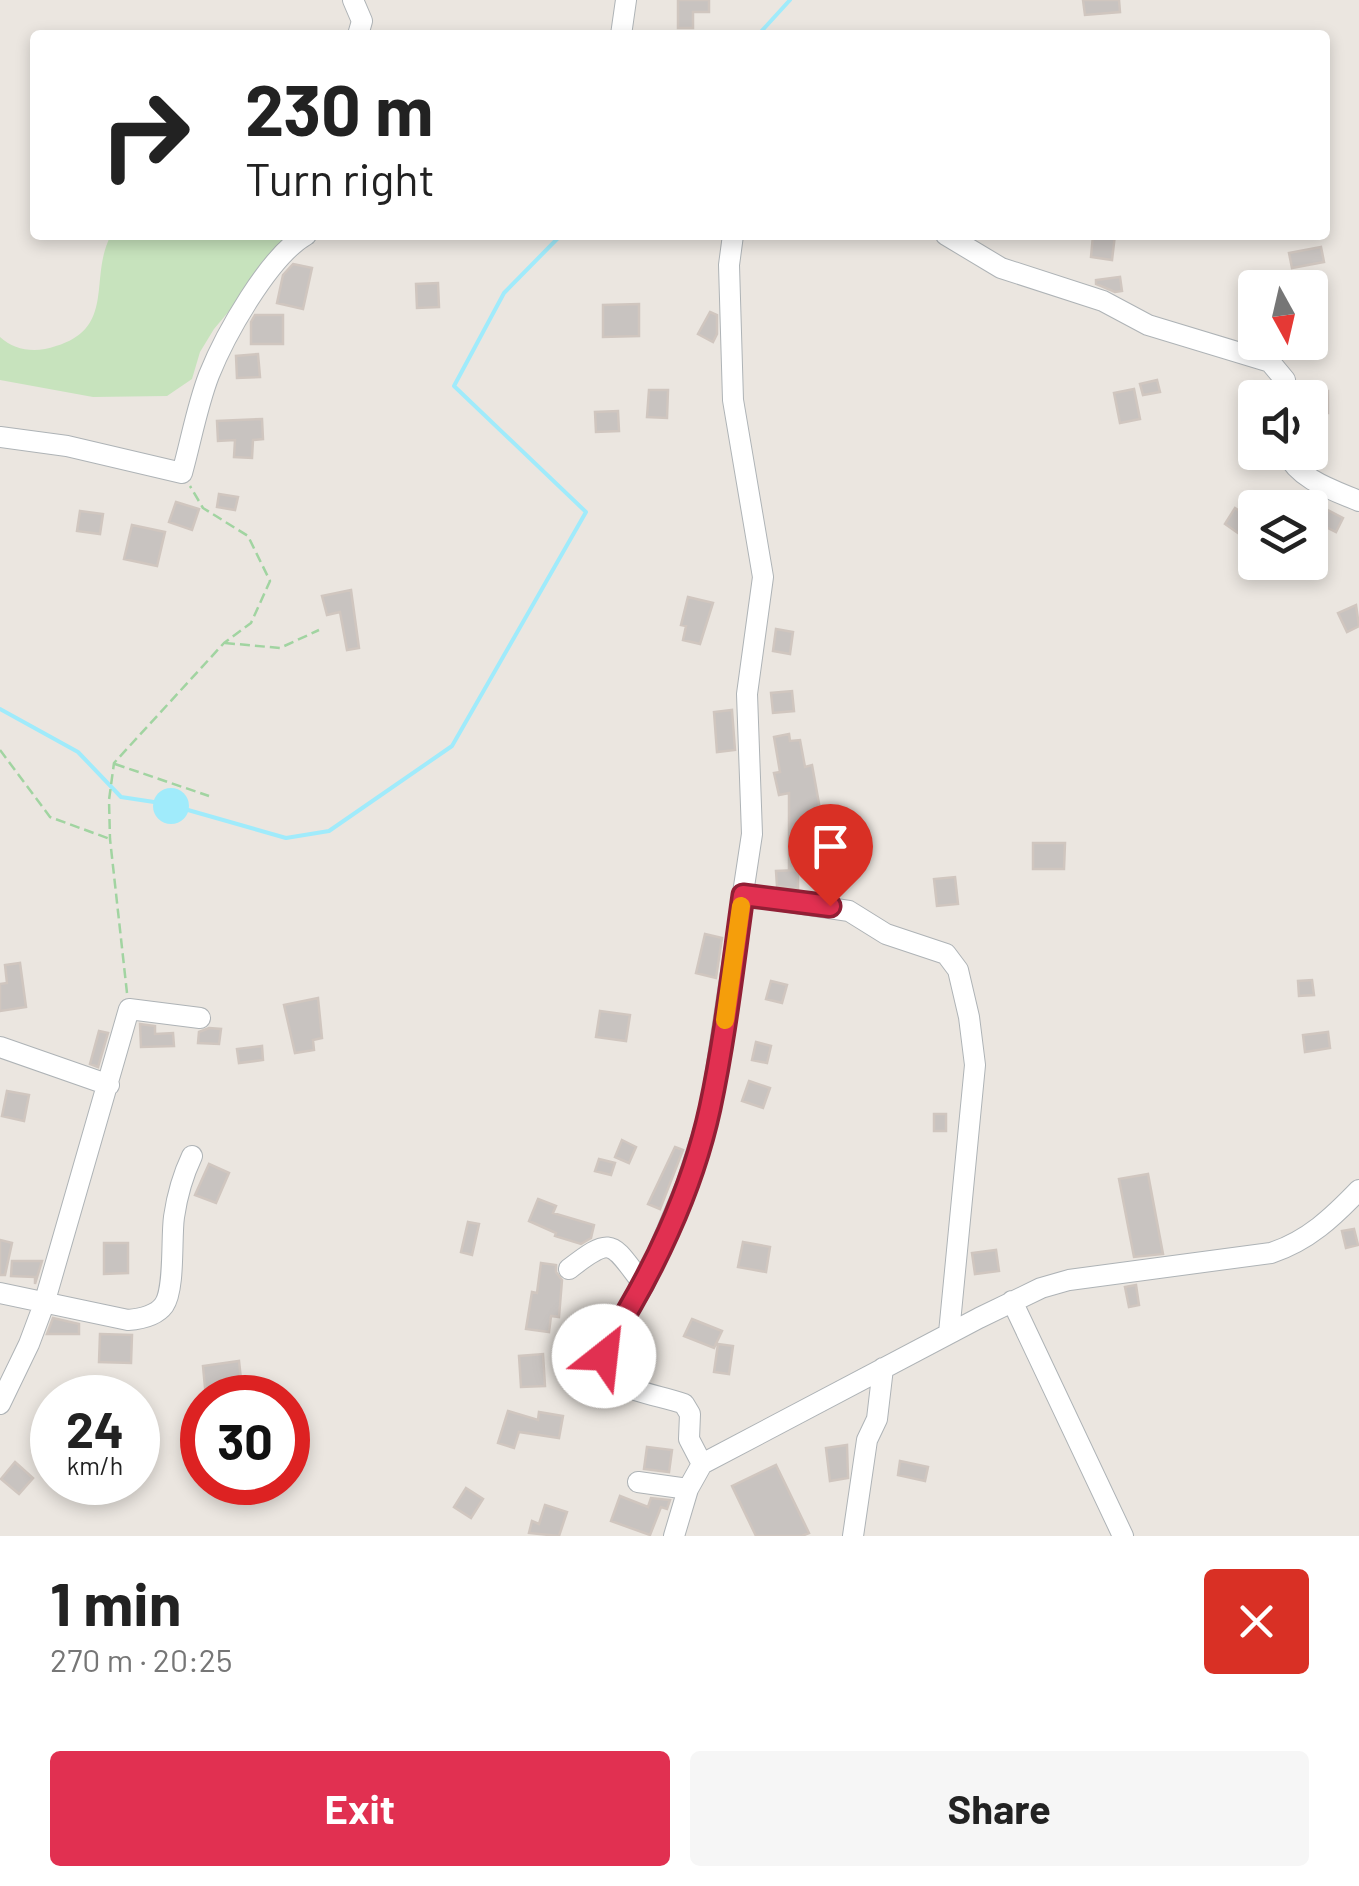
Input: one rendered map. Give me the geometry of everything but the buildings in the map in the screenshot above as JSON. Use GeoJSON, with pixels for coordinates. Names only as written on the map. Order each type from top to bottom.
{"type":"FeatureCollection","features":[{"type":"Feature","properties":{"kind":"street"},"geometry":{"type":"LineString","coordinates":[[353,0],[362,20],[359,30]]}},
{"type":"Feature","properties":{"kind":"street"},"geometry":{"type":"LineString","coordinates":[[622,30],[626,0]]}},
{"type":"Feature","properties":{"kind":"street"},"geometry":{"type":"LineString","coordinates":[[0,437],[66,446],[182,473],[210,375],[262,277],[300,240]]}},
{"type":"Feature","properties":{"kind":"street"},"geometry":{"type":"LineString","coordinates":[[702,1464],[689,1439],[690,1414],[684,1404],[624,1387],[606,1366],[606,1346],[644,1285],[686,1186],[710,1110],[752,834],[747,694],[763,577],[734,400],[732,240]]}},
{"type":"Feature","properties":{"kind":"street"},"geometry":{"type":"LineString","coordinates":[[954,240],[1001,268],[1103,301],[1148,326],[1270,362],[1286,380]]}},
{"type":"Feature","properties":{"kind":"street"},"geometry":{"type":"LineString","coordinates":[[1298,470],[1359,501]]}},
{"type":"Feature","properties":{"kind":"street"},"geometry":{"type":"LineString","coordinates":[[743,895],[850,911],[886,934],[946,954],[958,970],[975,1065],[949,1333]]}},
{"type":"Feature","properties":{"kind":"street"},"geometry":{"type":"LineString","coordinates":[[0,1404],[44,1304],[129,1009],[200,1018]]}},
{"type":"Feature","properties":{"kind":"street"},"geometry":{"type":"LineString","coordinates":[[0,1047],[108,1085]]}},
{"type":"Feature","properties":{"kind":"street"},"geometry":{"type":"LineString","coordinates":[[0,1293],[128,1320],[148,1317],[158,1310],[168,1293],[174,1216],[183,1175],[192,1156]]}},
{"type":"Feature","properties":{"kind":"street"},"geometry":{"type":"LineString","coordinates":[[674,1536],[688,1489],[702,1464],[949,1333],[1069,1280],[1271,1253],[1322,1226],[1359,1190]]}},
{"type":"Feature","properties":{"kind":"street"},"geometry":{"type":"LineString","coordinates":[[569,1270],[598,1247],[606,1246],[617,1250],[644,1285]]}},
{"type":"Feature","properties":{"kind":"street"},"geometry":{"type":"LineString","coordinates":[[1012,1302],[1123,1536]]}},
{"type":"Feature","properties":{"kind":"street"},"geometry":{"type":"LineString","coordinates":[[854,1536],[867,1440],[877,1418],[883,1368]]}},
{"type":"Feature","properties":{"kind":"street"},"geometry":{"type":"LineString","coordinates":[[638,1482],[688,1489]]}},
{"type":"Feature","properties":{"kind":"path"},"geometry":{"type":"LineString","coordinates":[[129,1009],[110,840],[109,800],[114,763],[224,643],[250,623],[270,581],[248,536],[203,508],[182,473]]}},
{"type":"Feature","properties":{"kind":"path"},"geometry":{"type":"LineString","coordinates":[[224,643],[280,648],[320,630]]}},
{"type":"Feature","properties":{"kind":"path"},"geometry":{"type":"LineString","coordinates":[[0,750],[50,817],[110,840]]}},
{"type":"Feature","properties":{"kind":"path"},"geometry":{"type":"LineString","coordinates":[[114,763],[209,796]]}},
{"type":"Feature","properties":{"kind":"green space"},"geometry":{"type":"Polygon","coordinates":[[[109,240],[289,240],[214,329],[200,352],[192,379],[167,396],[93,397],[0,380],[0,337],[15,346],[39,350],[84,331],[97,303],[109,240]]]}},
{"type":"Feature","properties":{"kind":"water"},"geometry":{"type":"Polygon","coordinates":[[[171,788],[184,793],[189,806],[184,819],[171,824],[158,819],[153,806],[158,793],[171,788]]]}},
{"type":"Feature","properties":{"kind":"waterway"},"geometry":{"type":"LineString","coordinates":[[763,30],[790,0]]}},
{"type":"Feature","properties":{"kind":"waterway"},"geometry":{"type":"LineString","coordinates":[[188,810],[286,838],[329,831],[452,746],[586,512],[454,386],[504,293],[556,240]]}},
{"type":"Feature","properties":{"kind":"waterway"},"geometry":{"type":"LineString","coordinates":[[0,709],[78,752],[121,797],[154,802]]}},
{"type":"Feature","properties":{"kind":"slow traffic"},"geometry":{"type":"LineString","coordinates":[[725,1020],[741,906]]}},
{"type":"Feature","properties":{"kind":"route"},"geometry":{"type":"LineString","coordinates":[[604,1356],[606,1346],[644,1285],[686,1186],[710,1110],[743,895],[830,906]]}}]}
